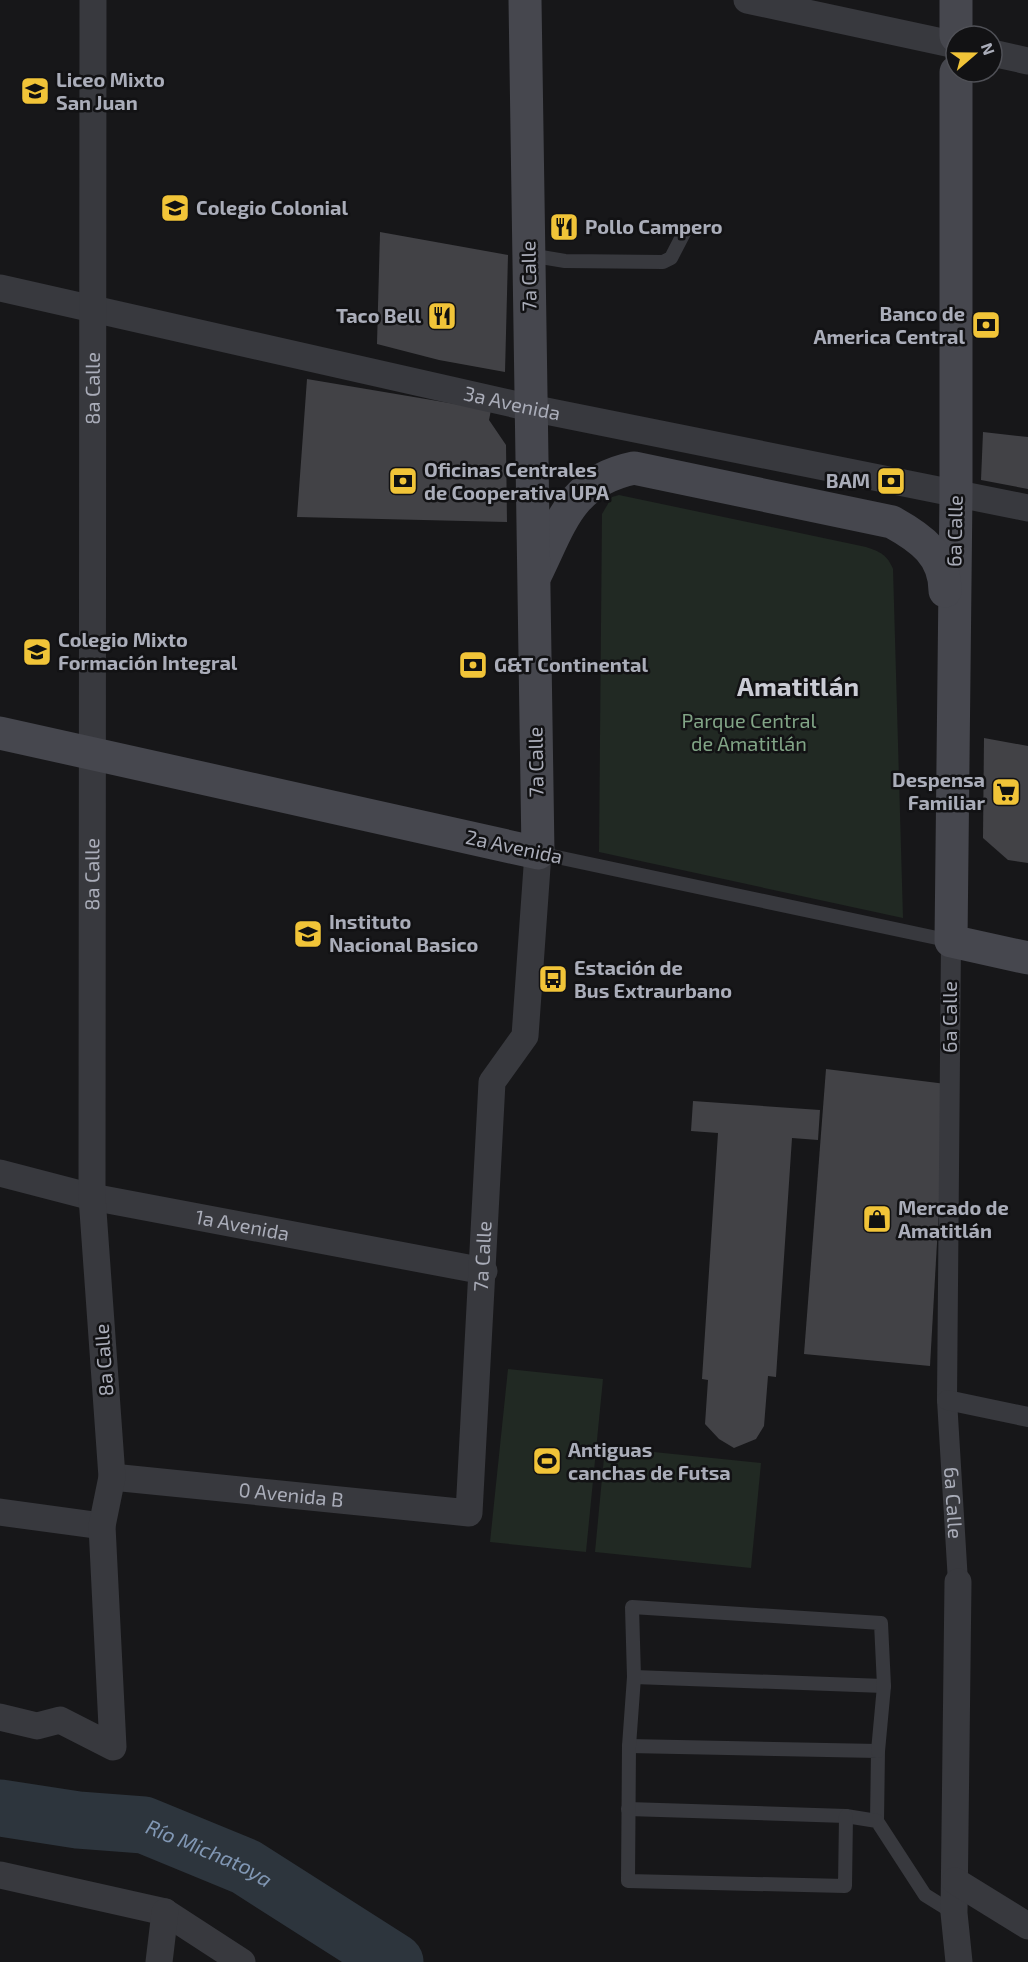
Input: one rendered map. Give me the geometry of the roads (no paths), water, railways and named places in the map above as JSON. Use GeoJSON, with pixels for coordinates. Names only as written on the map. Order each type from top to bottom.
{"type":"FeatureCollection","features":[{"type":"Feature","properties":{"kind":"main road","name":"7a Calle"},"geometry":{"type":"LineString","coordinates":[[525,0],[538,853]]}},
{"type":"Feature","properties":{"kind":"main road"},"geometry":{"type":"LineString","coordinates":[[956,0],[956,24]]}},
{"type":"Feature","properties":{"kind":"main road","name":"6a Calle"},"geometry":{"type":"LineString","coordinates":[[951,941],[956,493],[956,84]]}},
{"type":"Feature","properties":{"kind":"main road"},"geometry":{"type":"LineString","coordinates":[[534,579],[567,511],[580,495],[596,482],[614,472],[634,468],[892,522],[910,532],[927,545],[938,559],[945,578],[945,627],[953,649]]}},
{"type":"Feature","properties":{"kind":"main road","name":"2a Avenida"},"geometry":{"type":"LineString","coordinates":[[0,733],[538,853]]}},
{"type":"Feature","properties":{"kind":"main road","name":"2a Avenida"},"geometry":{"type":"LineString","coordinates":[[951,941],[1028,958]]}},
{"type":"Feature","properties":{"kind":"street","name":"8a Calle"},"geometry":{"type":"LineString","coordinates":[[0,1717],[37,1726],[60,1720],[113,1746],[102,1526],[112,1477],[92,1197],[93,0]]}},
{"type":"Feature","properties":{"kind":"street"},"geometry":{"type":"LineString","coordinates":[[747,0],[944,42]]}},
{"type":"Feature","properties":{"kind":"street"},"geometry":{"type":"LineString","coordinates":[[1004,56],[1028,61]]}},
{"type":"Feature","properties":{"kind":"street","name":"3a Avenida"},"geometry":{"type":"LineString","coordinates":[[0,288],[531,408],[1028,508]]}},
{"type":"Feature","properties":{"kind":"street","name":"7a Calle"},"geometry":{"type":"LineString","coordinates":[[469,1513],[484,1271],[492,1082],[525,1036],[538,853]]}},
{"type":"Feature","properties":{"kind":"street","name":"6a Calle"},"geometry":{"type":"LineString","coordinates":[[951,941],[947,1400],[958,1582],[954,1913],[959,1958]]}},
{"type":"Feature","properties":{"kind":"street","name":"1a Avenida"},"geometry":{"type":"LineString","coordinates":[[0,1173],[92,1197],[484,1271]]}},
{"type":"Feature","properties":{"kind":"street"},"geometry":{"type":"LineString","coordinates":[[947,1400],[1028,1417]]}},
{"type":"Feature","properties":{"kind":"street","name":"0 Avenida B"},"geometry":{"type":"LineString","coordinates":[[112,1477],[469,1513]]}},
{"type":"Feature","properties":{"kind":"street"},"geometry":{"type":"LineString","coordinates":[[0,1512],[102,1526]]}},
{"type":"Feature","properties":{"kind":"street"},"geometry":{"type":"LineString","coordinates":[[0,1875],[165,1912],[242,1962]]}},
{"type":"Feature","properties":{"kind":"street"},"geometry":{"type":"LineString","coordinates":[[955,1881],[1028,1926]]}},
{"type":"Feature","properties":{"kind":"street"},"geometry":{"type":"LineString","coordinates":[[159,1962],[165,1912]]}},
{"type":"Feature","properties":{"kind":"lane"},"geometry":{"type":"LineString","coordinates":[[529,255],[565,261],[663,262],[671,258],[686,229]]}},
{"type":"Feature","properties":{"kind":"lane","name":"2a Avenida"},"geometry":{"type":"LineString","coordinates":[[538,853],[951,941]]}},
{"type":"Feature","properties":{"kind":"lane"},"geometry":{"type":"LineString","coordinates":[[846,1816],[845,1886],[628,1881],[628,1746],[634,1677],[632,1607],[881,1623],[884,1686],[877,1821],[925,1894],[954,1913]]}},
{"type":"Feature","properties":{"kind":"lane"},"geometry":{"type":"LineString","coordinates":[[634,1677],[884,1686]]}},
{"type":"Feature","properties":{"kind":"lane"},"geometry":{"type":"LineString","coordinates":[[628,1746],[879,1751]]}},
{"type":"Feature","properties":{"kind":"lane"},"geometry":{"type":"LineString","coordinates":[[628,1809],[846,1816],[877,1821]]}},
{"type":"Feature","properties":{"kind":"waterway","name":"Río Michatoya"},"geometry":{"type":"LineString","coordinates":[[0,1808],[78,1820],[144,1825],[246,1867],[395,1962]]}},
{"type":"Feature","properties":{"kind":"place","name":"Liceo Mixto San Juan"},"geometry":{"type":"Point","coordinates":[35,91]}},
{"type":"Feature","properties":{"kind":"place","name":"Colegio Colonial"},"geometry":{"type":"Point","coordinates":[175,208]}},
{"type":"Feature","properties":{"kind":"place","name":"Pollo Campero"},"geometry":{"type":"Point","coordinates":[564,227]}},
{"type":"Feature","properties":{"kind":"place","name":"Taco Bell"},"geometry":{"type":"Point","coordinates":[442,316]}},
{"type":"Feature","properties":{"kind":"place","name":"Banco de America Central"},"geometry":{"type":"Point","coordinates":[986,325]}},
{"type":"Feature","properties":{"kind":"place","name":"Oficinas Centrales de Cooperativa UPA"},"geometry":{"type":"Point","coordinates":[403,481]}},
{"type":"Feature","properties":{"kind":"place","name":"BAM"},"geometry":{"type":"Point","coordinates":[891,481]}},
{"type":"Feature","properties":{"kind":"place","name":"Colegio Mixto Formación Integral"},"geometry":{"type":"Point","coordinates":[37,652]}},
{"type":"Feature","properties":{"kind":"place","name":"G&T Continental"},"geometry":{"type":"Point","coordinates":[473,665]}},
{"type":"Feature","properties":{"kind":"place","name":"Despensa Familiar"},"geometry":{"type":"Point","coordinates":[1006,792]}},
{"type":"Feature","properties":{"kind":"place","name":"Instituto Nacional Basico"},"geometry":{"type":"Point","coordinates":[308,934]}},
{"type":"Feature","properties":{"kind":"place","name":"Estación de Bus Extraurbano"},"geometry":{"type":"Point","coordinates":[553,979]}},
{"type":"Feature","properties":{"kind":"place","name":"Mercado de Amatitlán"},"geometry":{"type":"Point","coordinates":[877,1219]}},
{"type":"Feature","properties":{"kind":"place","name":"Antiguas canchas de Futsa"},"geometry":{"type":"Point","coordinates":[547,1461]}},
{"type":"Feature","properties":{"kind":"district","name":"Amatitlán"},"geometry":{"type":"Point","coordinates":[798,687]}},
{"type":"Feature","properties":{"kind":"park label","name":"Parque Central de Amatitlán"},"geometry":{"type":"Point","coordinates":[749,732]}}]}
